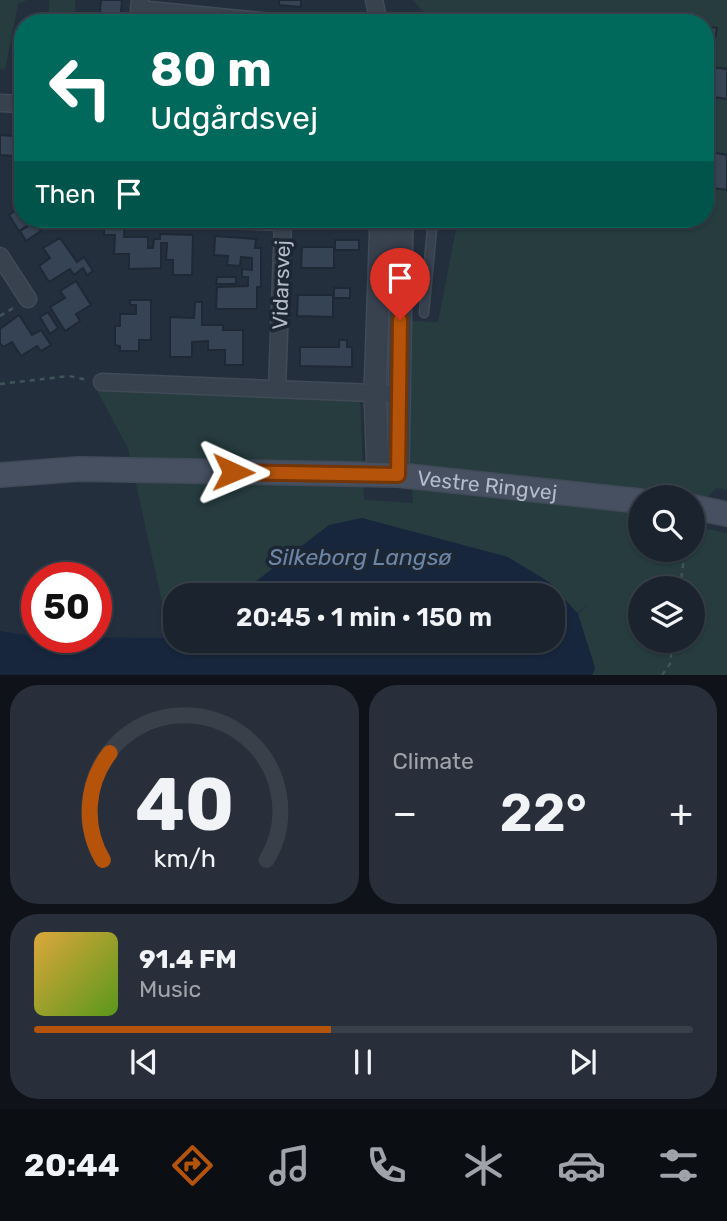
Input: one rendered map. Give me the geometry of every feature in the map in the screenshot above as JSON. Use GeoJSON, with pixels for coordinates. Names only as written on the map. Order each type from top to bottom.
{"type":"FeatureCollection","features":[{"type":"Feature","properties":{"kind":"main road","name":"Vestre Ringvej"},"geometry":{"type":"LineString","coordinates":[[0,475],[79,469],[388,475],[628,500]]}},
{"type":"Feature","properties":{"kind":"main road"},"geometry":{"type":"LineString","coordinates":[[705,509],[727,513]]}},
{"type":"Feature","properties":{"kind":"street"},"geometry":{"type":"LineString","coordinates":[[140,0],[139,9],[190,14]]}},
{"type":"Feature","properties":{"kind":"street","name":"Vidarsvej"},"geometry":{"type":"LineString","coordinates":[[276,389],[283,228]]}},
{"type":"Feature","properties":{"kind":"street"},"geometry":{"type":"LineString","coordinates":[[381,228],[375,393],[388,475]]}},
{"type":"Feature","properties":{"kind":"street"},"geometry":{"type":"LineString","coordinates":[[388,475],[398,394],[402,228]]}},
{"type":"Feature","properties":{"kind":"street"},"geometry":{"type":"LineString","coordinates":[[0,256],[28,299]]}},
{"type":"Feature","properties":{"kind":"street"},"geometry":{"type":"LineString","coordinates":[[102,382],[398,394]]}},
{"type":"Feature","properties":{"kind":"lane"},"geometry":{"type":"LineString","coordinates":[[424,313],[432,228]]}},
{"type":"Feature","properties":{"kind":"path"},"geometry":{"type":"LineString","coordinates":[[0,316],[28,299]]}},
{"type":"Feature","properties":{"kind":"path"},"geometry":{"type":"LineString","coordinates":[[0,384],[69,376],[102,382]]}},
{"type":"Feature","properties":{"kind":"path"},"geometry":{"type":"LineString","coordinates":[[662,675],[670,664],[671,653]]}},
{"type":"Feature","properties":{"kind":"green space"},"geometry":{"type":"Polygon","coordinates":[[[0,0],[27,0],[18,4],[14,14],[5,70],[0,69],[0,0]]]}},
{"type":"Feature","properties":{"kind":"green space"},"geometry":{"type":"Polygon","coordinates":[[[49,0],[75,0],[75,14],[49,14],[49,0]]]}},
{"type":"Feature","properties":{"kind":"green space"},"geometry":{"type":"Polygon","coordinates":[[[413,0],[727,0],[727,490],[717,488],[705,499],[705,485],[628,485],[628,562],[705,562],[705,528],[727,533],[727,675],[592,675],[595,668],[578,614],[588,604],[577,613],[565,600],[565,583],[163,583],[163,606],[128,448],[96,389],[360,394],[364,500],[413,503],[410,454],[412,321],[438,322],[456,228],[714,228],[714,14],[426,14],[413,0]]]}},
{"type":"Feature","properties":{"kind":"water","name":"Silkeborg Langsø"},"geometry":{"type":"Polygon","coordinates":[[[362,518],[508,557],[550,583],[254,583],[329,525],[362,518]]]}},
{"type":"Feature","properties":{"kind":"water","name":"Silkeborg Langsø"},"geometry":{"type":"Polygon","coordinates":[[[565,600],[578,614],[595,668],[592,675],[0,675],[0,631],[21,634],[21,653],[112,653],[112,638],[163,638],[163,653],[565,653],[565,600]]]}},
{"type":"Feature","properties":{"kind":"building"},"geometry":{"type":"Polygon","coordinates":[[[101,0],[122,0],[121,14],[100,14],[101,0]]]}},
{"type":"Feature","properties":{"kind":"building"},"geometry":{"type":"Polygon","coordinates":[[[279,0],[301,0],[301,7],[279,5],[279,0]]]}},
{"type":"Feature","properties":{"kind":"building"},"geometry":{"type":"Polygon","coordinates":[[[714,67],[727,69],[727,99],[714,97],[714,67]]]}},
{"type":"Feature","properties":{"kind":"building"},"geometry":{"type":"Polygon","coordinates":[[[0,135],[14,136],[13,156],[0,155],[0,135]]]}},
{"type":"Feature","properties":{"kind":"building"},"geometry":{"type":"Polygon","coordinates":[[[714,153],[727,155],[727,190],[714,188],[714,153]]]}},
{"type":"Feature","properties":{"kind":"building"},"geometry":{"type":"Polygon","coordinates":[[[25,228],[39,228],[41,231],[26,241],[20,231],[25,228]]]}},
{"type":"Feature","properties":{"kind":"building"},"geometry":{"type":"Polygon","coordinates":[[[104,228],[124,228],[124,237],[148,237],[148,248],[153,248],[154,239],[160,239],[160,234],[193,235],[192,275],[173,275],[173,260],[166,260],[167,243],[161,243],[161,268],[129,269],[129,254],[114,254],[115,235],[104,235],[104,228]]]}},
{"type":"Feature","properties":{"kind":"building"},"geometry":{"type":"Polygon","coordinates":[[[215,236],[256,239],[255,248],[261,248],[261,287],[257,287],[257,309],[216,309],[217,287],[248,286],[248,277],[242,277],[242,269],[252,270],[252,258],[241,257],[240,266],[227,265],[228,256],[214,255],[215,236]]]}},
{"type":"Feature","properties":{"kind":"building"},"geometry":{"type":"Polygon","coordinates":[[[60,238],[77,262],[84,257],[93,271],[87,275],[83,268],[74,275],[70,269],[49,282],[39,266],[50,258],[43,248],[60,238]]]}},
{"type":"Feature","properties":{"kind":"building"},"geometry":{"type":"Polygon","coordinates":[[[335,240],[359,240],[359,250],[335,250],[335,240]]]}},
{"type":"Feature","properties":{"kind":"building"},"geometry":{"type":"Polygon","coordinates":[[[302,247],[334,247],[334,268],[301,268],[302,247]]]}},
{"type":"Feature","properties":{"kind":"building"},"geometry":{"type":"Polygon","coordinates":[[[217,277],[236,277],[236,284],[216,284],[217,277]]]}},
{"type":"Feature","properties":{"kind":"building"},"geometry":{"type":"Polygon","coordinates":[[[76,281],[91,305],[76,314],[80,321],[65,331],[50,307],[65,298],[60,291],[76,281]]]}},
{"type":"Feature","properties":{"kind":"building"},"geometry":{"type":"Polygon","coordinates":[[[334,288],[350,288],[350,298],[334,298],[334,288]]]}},
{"type":"Feature","properties":{"kind":"building"},"geometry":{"type":"Polygon","coordinates":[[[298,295],[333,295],[333,317],[297,316],[298,295]]]}},
{"type":"Feature","properties":{"kind":"building"},"geometry":{"type":"Polygon","coordinates":[[[130,300],[151,300],[151,340],[139,340],[139,351],[120,351],[120,346],[115,345],[115,326],[120,326],[120,314],[136,314],[136,305],[130,305],[130,300]]]}},
{"type":"Feature","properties":{"kind":"building"},"geometry":{"type":"Polygon","coordinates":[[[195,302],[202,302],[202,325],[223,325],[223,330],[243,330],[243,365],[225,365],[225,350],[208,350],[208,341],[192,342],[192,357],[170,357],[170,317],[194,318],[195,302]]]}},
{"type":"Feature","properties":{"kind":"building"},"geometry":{"type":"Polygon","coordinates":[[[48,312],[58,328],[50,334],[40,317],[48,312]]]}},
{"type":"Feature","properties":{"kind":"building"},"geometry":{"type":"Polygon","coordinates":[[[19,315],[32,335],[41,330],[51,345],[41,351],[37,346],[21,356],[12,342],[3,347],[0,343],[0,329],[19,315]]]}},
{"type":"Feature","properties":{"kind":"building"},"geometry":{"type":"Polygon","coordinates":[[[339,340],[347,340],[347,347],[352,347],[352,367],[300,366],[300,347],[339,347],[339,340]]]}},
{"type":"Feature","properties":{"kind":"route"},"geometry":{"type":"LineString","coordinates":[[233,472],[398,475],[400,320]]}}]}
